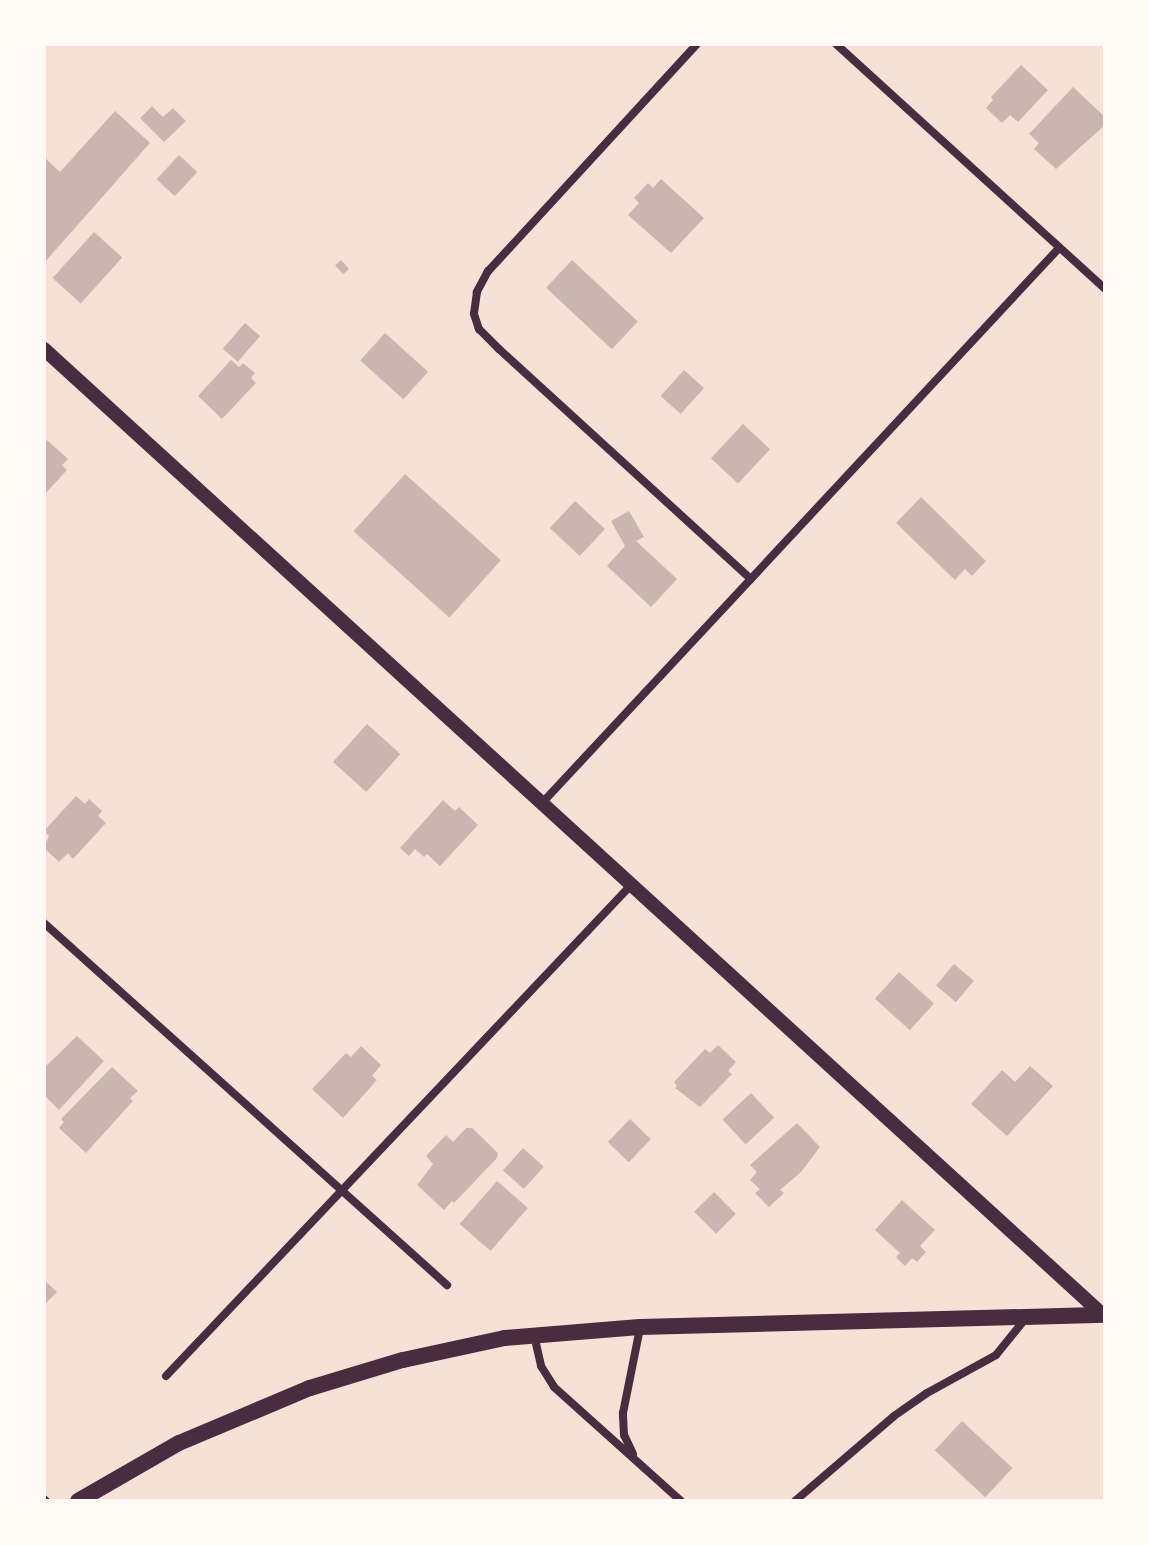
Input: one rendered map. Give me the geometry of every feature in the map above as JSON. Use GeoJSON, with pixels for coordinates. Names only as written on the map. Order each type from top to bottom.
{"type":"FeatureCollection","features":[{"type":"Feature","properties":{"kind":"main road"},"geometry":{"type":"LineString","coordinates":[[78,1501],[168,1448],[310,1388],[418,1356],[534,1335],[640,1327],[1104,1316]]}},
{"type":"Feature","properties":{"kind":"street"},"geometry":{"type":"LineString","coordinates":[[697,44],[494,263],[479,285],[474,307],[481,332],[751,579]]}},
{"type":"Feature","properties":{"kind":"street"},"geometry":{"type":"LineString","coordinates":[[836,44],[1105,289]]}},
{"type":"Feature","properties":{"kind":"street"},"geometry":{"type":"LineString","coordinates":[[543,802],[1059,248]]}},
{"type":"Feature","properties":{"kind":"street"},"geometry":{"type":"LineString","coordinates":[[44,349],[1104,1316]]}},
{"type":"Feature","properties":{"kind":"street"},"geometry":{"type":"LineString","coordinates":[[166,1376],[632,884]]}},
{"type":"Feature","properties":{"kind":"street"},"geometry":{"type":"LineString","coordinates":[[44,923],[447,1285]]}},
{"type":"Feature","properties":{"kind":"street"},"geometry":{"type":"LineString","coordinates":[[795,1501],[894,1416],[927,1393],[996,1355],[1026,1318]]}},
{"type":"Feature","properties":{"kind":"street"},"geometry":{"type":"LineString","coordinates":[[638,1460],[626,1443],[622,1424],[640,1327]]}},
{"type":"Feature","properties":{"kind":"street"},"geometry":{"type":"LineString","coordinates":[[534,1335],[538,1357],[554,1387],[576,1410],[638,1460],[681,1501]]}},
{"type":"Feature","properties":{"kind":"building"},"geometry":{"type":"Polygon","coordinates":[[[1021,65],[1048,90],[1018,122],[1010,115],[1002,123],[986,108],[993,100],[991,97],[1021,65]]]}},
{"type":"Feature","properties":{"kind":"building"},"geometry":{"type":"Polygon","coordinates":[[[1073,87],[1105,117],[1105,125],[1056,169],[1034,149],[1039,143],[1029,134],[1073,87]]]}},
{"type":"Feature","properties":{"kind":"building"},"geometry":{"type":"Polygon","coordinates":[[[152,106],[163,117],[173,108],[186,121],[164,142],[140,118],[152,106]]]}},
{"type":"Feature","properties":{"kind":"building"},"geometry":{"type":"Polygon","coordinates":[[[115,111],[150,143],[44,263],[44,157],[60,172],[115,111]]]}},
{"type":"Feature","properties":{"kind":"building"},"geometry":{"type":"Polygon","coordinates":[[[179,155],[197,172],[175,196],[156,179],[179,155]]]}},
{"type":"Feature","properties":{"kind":"building"},"geometry":{"type":"Polygon","coordinates":[[[661,179],[704,218],[671,253],[628,215],[639,203],[634,198],[648,183],[653,188],[661,179]]]}},
{"type":"Feature","properties":{"kind":"building"},"geometry":{"type":"Polygon","coordinates":[[[94,232],[122,257],[81,304],[53,278],[94,232]]]}},
{"type":"Feature","properties":{"kind":"building"},"geometry":{"type":"Polygon","coordinates":[[[341,260],[349,269],[343,274],[335,265],[341,260]]]}},
{"type":"Feature","properties":{"kind":"building"},"geometry":{"type":"Polygon","coordinates":[[[572,260],[638,321],[612,349],[546,288],[572,260]]]}},
{"type":"Feature","properties":{"kind":"building"},"geometry":{"type":"Polygon","coordinates":[[[245,323],[260,336],[238,362],[223,349],[245,323]]]}},
{"type":"Feature","properties":{"kind":"building"},"geometry":{"type":"Polygon","coordinates":[[[385,333],[428,372],[403,399],[360,360],[385,333]]]}},
{"type":"Feature","properties":{"kind":"building"},"geometry":{"type":"Polygon","coordinates":[[[231,360],[239,367],[243,363],[255,373],[251,378],[256,383],[222,419],[198,396],[231,360]]]}},
{"type":"Feature","properties":{"kind":"building"},"geometry":{"type":"Polygon","coordinates":[[[684,370],[704,388],[681,414],[661,396],[684,370]]]}},
{"type":"Feature","properties":{"kind":"building"},"geometry":{"type":"Polygon","coordinates":[[[743,424],[770,449],[738,484],[711,458],[743,424]]]}},
{"type":"Feature","properties":{"kind":"building"},"geometry":{"type":"Polygon","coordinates":[[[47,440],[68,459],[62,465],[67,470],[44,495],[44,443],[47,440]]]}},
{"type":"Feature","properties":{"kind":"building"},"geometry":{"type":"Polygon","coordinates":[[[405,474],[501,560],[449,618],[353,531],[405,474]]]}},
{"type":"Feature","properties":{"kind":"building"},"geometry":{"type":"Polygon","coordinates":[[[921,497],[986,561],[972,576],[965,569],[955,580],[896,523],[921,497]]]}},
{"type":"Feature","properties":{"kind":"building"},"geometry":{"type":"Polygon","coordinates":[[[575,501],[605,529],[580,556],[550,528],[575,501]]]}},
{"type":"Feature","properties":{"kind":"building"},"geometry":{"type":"Polygon","coordinates":[[[629,511],[644,537],[636,541],[677,579],[651,607],[607,566],[625,546],[611,521],[629,511]]]}},
{"type":"Feature","properties":{"kind":"building"},"geometry":{"type":"Polygon","coordinates":[[[367,724],[400,754],[366,792],[333,762],[367,724]]]}},
{"type":"Feature","properties":{"kind":"building"},"geometry":{"type":"Polygon","coordinates":[[[76,796],[85,804],[89,799],[102,811],[98,816],[106,823],[73,859],[68,853],[59,862],[44,848],[49,836],[44,831],[76,796]]]}},
{"type":"Feature","properties":{"kind":"building"},"geometry":{"type":"Polygon","coordinates":[[[443,800],[455,811],[459,807],[478,825],[440,866],[427,854],[424,857],[415,849],[409,856],[400,848],[443,800]]]}},
{"type":"Feature","properties":{"kind":"building"},"geometry":{"type":"Polygon","coordinates":[[[954,964],[974,981],[956,1002],[936,985],[954,964]]]}},
{"type":"Feature","properties":{"kind":"building"},"geometry":{"type":"Polygon","coordinates":[[[899,972],[934,1003],[910,1030],[875,999],[899,972]]]}},
{"type":"Feature","properties":{"kind":"building"},"geometry":{"type":"Polygon","coordinates":[[[77,1036],[104,1061],[59,1110],[44,1095],[44,1068],[77,1036]]]}},
{"type":"Feature","properties":{"kind":"building"},"geometry":{"type":"Polygon","coordinates":[[[718,1045],[736,1062],[728,1071],[732,1074],[700,1107],[675,1088],[674,1082],[705,1049],[710,1053],[718,1045]]]}},
{"type":"Feature","properties":{"kind":"building"},"geometry":{"type":"Polygon","coordinates":[[[361,1046],[381,1065],[372,1076],[377,1080],[343,1118],[312,1089],[346,1053],[351,1057],[361,1046]]]}},
{"type":"Feature","properties":{"kind":"building"},"geometry":{"type":"Polygon","coordinates":[[[1030,1066],[1053,1086],[1007,1136],[971,1104],[1002,1070],[1015,1082],[1030,1066]]]}},
{"type":"Feature","properties":{"kind":"building"},"geometry":{"type":"Polygon","coordinates":[[[112,1067],[138,1091],[130,1098],[133,1101],[86,1153],[59,1128],[64,1122],[61,1119],[112,1067]]]}},
{"type":"Feature","properties":{"kind":"building"},"geometry":{"type":"Polygon","coordinates":[[[751,1093],[774,1118],[746,1144],[722,1120],[751,1093]]]}},
{"type":"Feature","properties":{"kind":"building"},"geometry":{"type":"Polygon","coordinates":[[[630,1119],[651,1139],[629,1162],[608,1142],[630,1119]]]}},
{"type":"Feature","properties":{"kind":"building"},"geometry":{"type":"Polygon","coordinates":[[[797,1123],[820,1147],[801,1172],[780,1190],[784,1193],[769,1207],[755,1193],[760,1189],[750,1180],[757,1172],[750,1165],[797,1123]]]}},
{"type":"Feature","properties":{"kind":"building"},"geometry":{"type":"Polygon","coordinates":[[[466,1128],[472,1128],[498,1153],[497,1158],[444,1210],[417,1185],[433,1164],[426,1156],[446,1135],[453,1142],[466,1128]]]}},
{"type":"Feature","properties":{"kind":"building"},"geometry":{"type":"Polygon","coordinates":[[[523,1148],[544,1167],[524,1189],[503,1170],[523,1148]]]}},
{"type":"Feature","properties":{"kind":"building"},"geometry":{"type":"Polygon","coordinates":[[[497,1181],[528,1208],[491,1251],[460,1224],[497,1181]]]}},
{"type":"Feature","properties":{"kind":"building"},"geometry":{"type":"Polygon","coordinates":[[[714,1192],[736,1214],[716,1234],[694,1212],[714,1192]]]}},
{"type":"Feature","properties":{"kind":"building"},"geometry":{"type":"Polygon","coordinates":[[[902,1200],[935,1230],[920,1246],[926,1252],[917,1262],[912,1258],[905,1266],[896,1257],[900,1253],[875,1230],[902,1200]]]}},
{"type":"Feature","properties":{"kind":"building"},"geometry":{"type":"Polygon","coordinates":[[[44,1280],[57,1292],[44,1305],[44,1280]]]}},
{"type":"Feature","properties":{"kind":"building"},"geometry":{"type":"Polygon","coordinates":[[[962,1421],[1012,1468],[985,1497],[935,1450],[962,1421]]]}}]}
